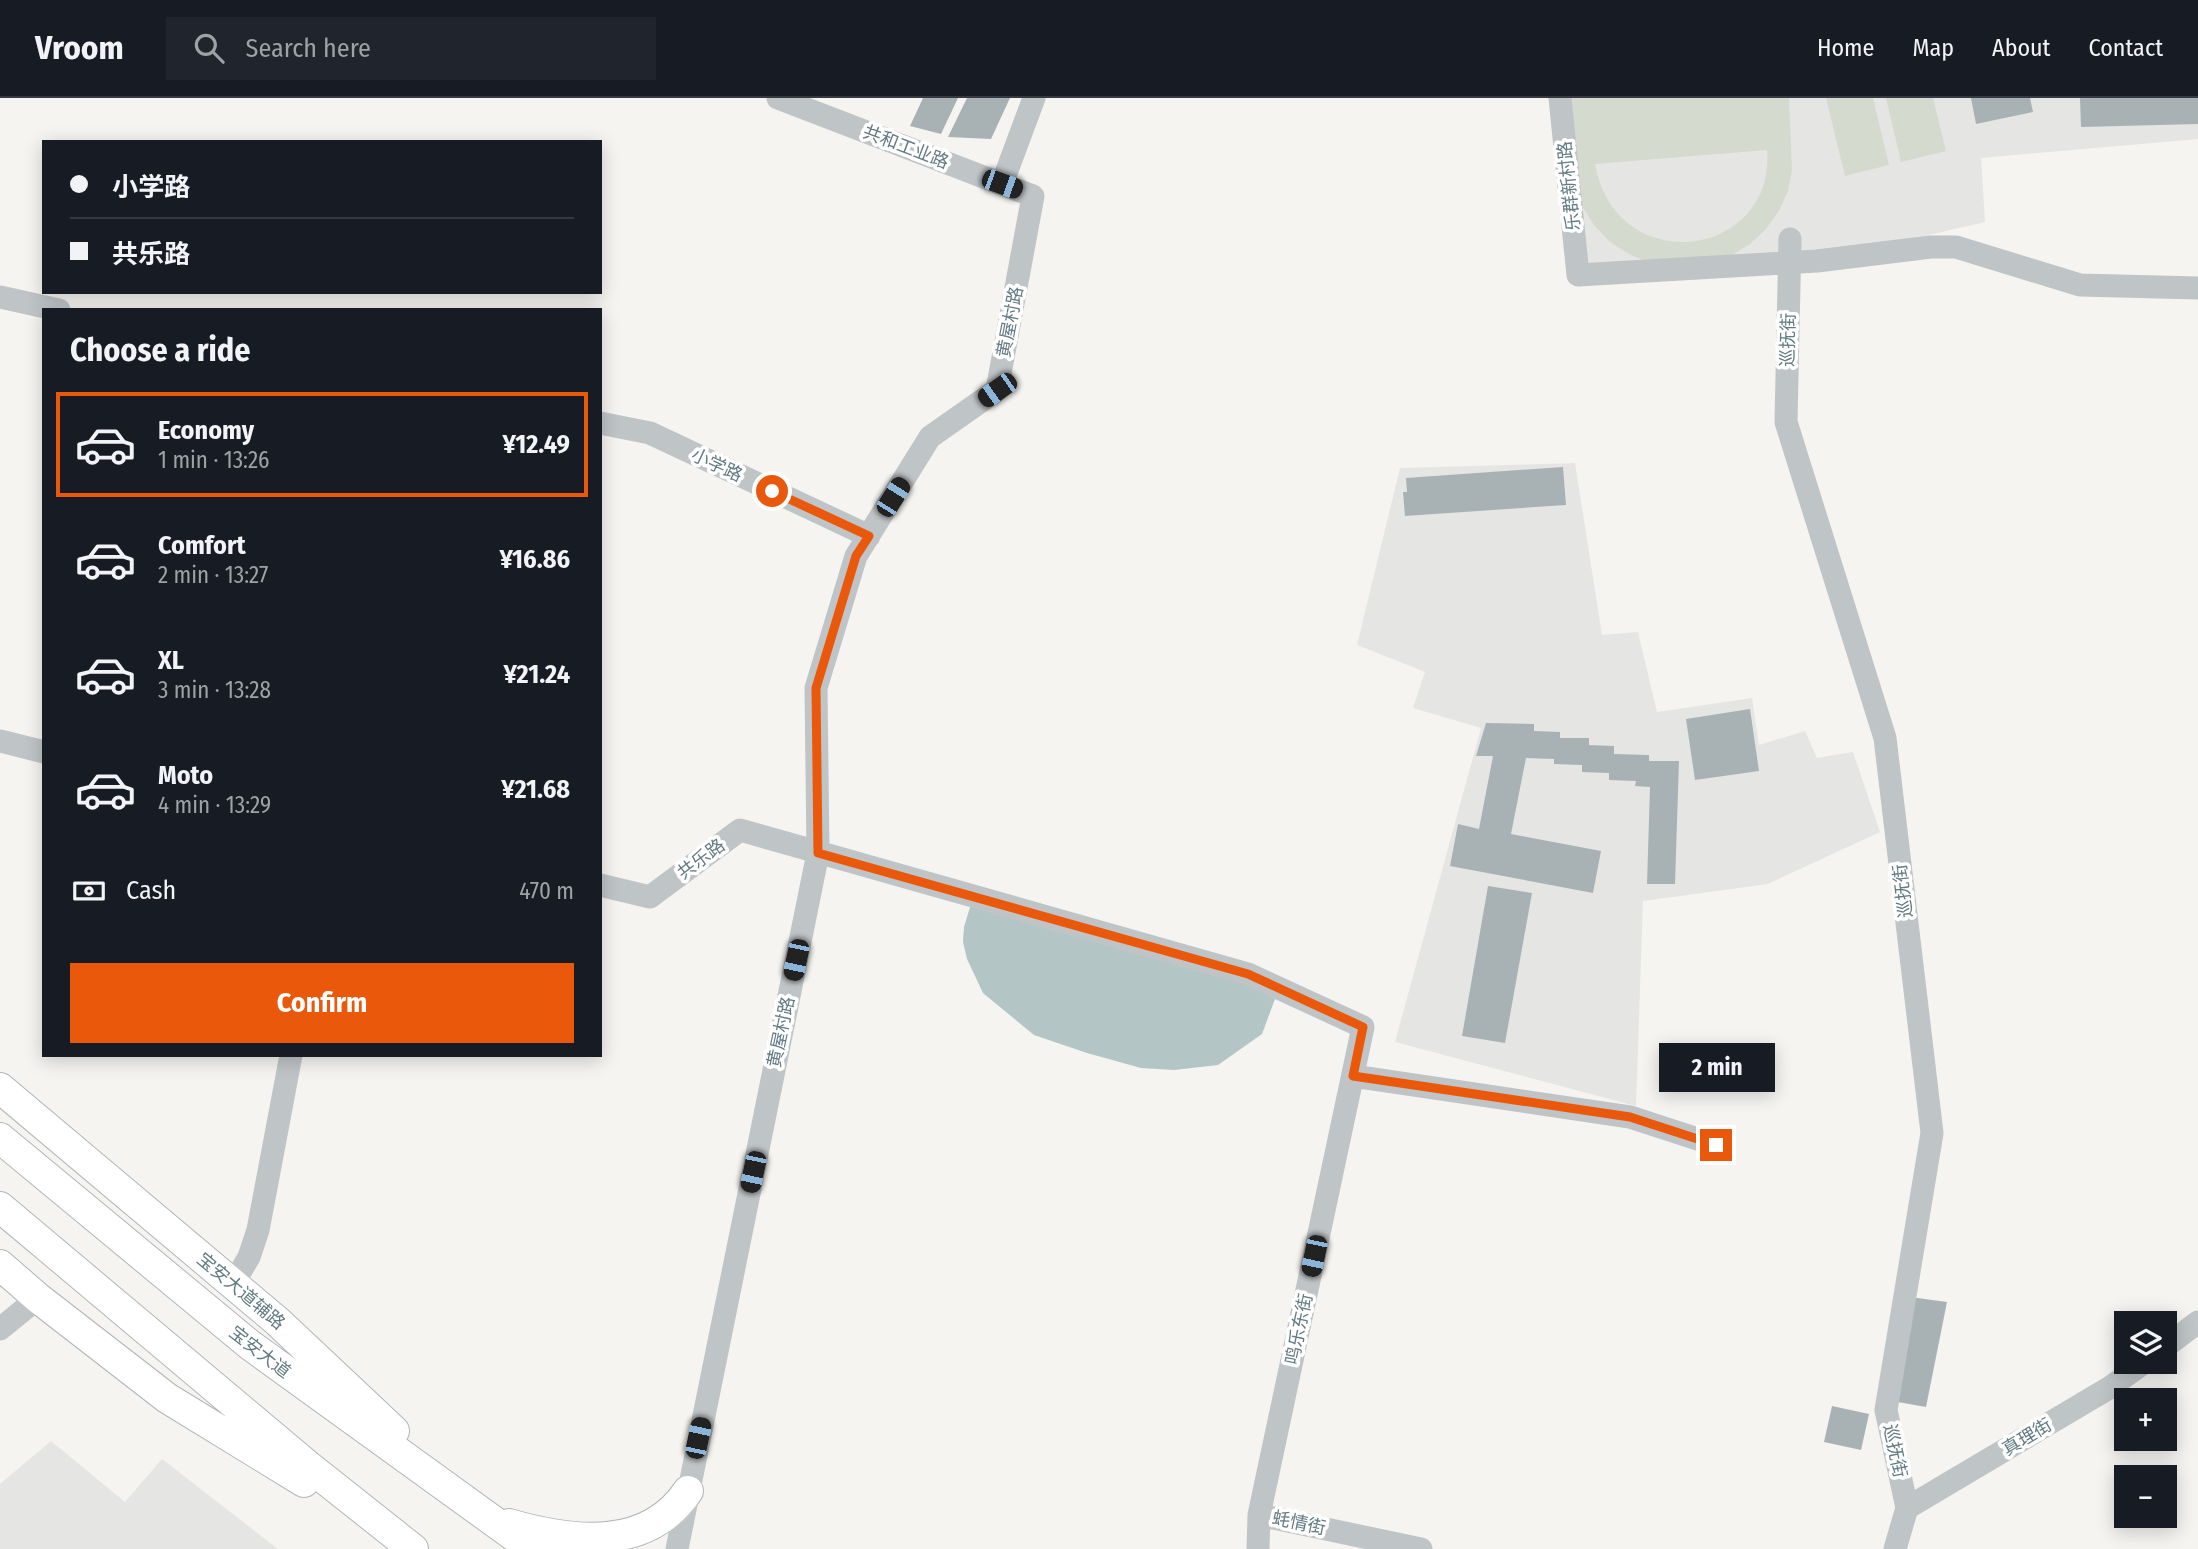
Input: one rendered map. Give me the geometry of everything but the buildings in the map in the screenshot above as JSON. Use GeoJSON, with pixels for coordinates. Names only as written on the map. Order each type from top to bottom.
{"type":"FeatureCollection","features":[{"type":"Feature","properties":{"kind":"main road","name":"宝安大道辅路"},"geometry":{"type":"LineString","coordinates":[[0,1088],[277,1321],[482,1511]]}},
{"type":"Feature","properties":{"kind":"main road","name":"宝安大道"},"geometry":{"type":"LineString","coordinates":[[0,1138],[250,1345],[532,1549]]}},
{"type":"Feature","properties":{"kind":"main road"},"geometry":{"type":"LineString","coordinates":[[0,1207],[307,1465],[413,1549]]}},
{"type":"Feature","properties":{"kind":"main road"},"geometry":{"type":"LineString","coordinates":[[0,1265],[38,1298],[167,1398],[413,1549]]}},
{"type":"Feature","properties":{"kind":"main road"},"geometry":{"type":"LineString","coordinates":[[482,1511],[588,1545],[612,1548],[635,1545],[649,1538],[679,1509],[688,1491]]}},
{"type":"Feature","properties":{"kind":"street","name":"共和工业路"},"geometry":{"type":"LineString","coordinates":[[778,98],[1033,196]]}},
{"type":"Feature","properties":{"kind":"street"},"geometry":{"type":"LineString","coordinates":[[1002,184],[1034,98]]}},
{"type":"Feature","properties":{"kind":"street","name":"乐群新村路"},"geometry":{"type":"LineString","coordinates":[[1560,98],[1578,275],[1790,251]]}},
{"type":"Feature","properties":{"kind":"street","name":"黄屋村路"},"geometry":{"type":"LineString","coordinates":[[677,1549],[818,853],[816,688],[856,556],[930,438],[997,390],[1033,196]]}},
{"type":"Feature","properties":{"kind":"street"},"geometry":{"type":"LineString","coordinates":[[1790,251],[1956,247],[2080,285],[2198,288]]}},
{"type":"Feature","properties":{"kind":"street","name":"巡抚街"},"geometry":{"type":"LineString","coordinates":[[1790,251],[1786,422],[1885,737],[1932,1133],[1885,1410],[1907,1508],[1895,1549]]}},
{"type":"Feature","properties":{"kind":"street"},"geometry":{"type":"LineString","coordinates":[[0,298],[49,308]]}},
{"type":"Feature","properties":{"kind":"street","name":"小学路"},"geometry":{"type":"LineString","coordinates":[[602,423],[650,433],[869,536]]}},
{"type":"Feature","properties":{"kind":"street"},"geometry":{"type":"LineString","coordinates":[[0,741],[42,752]]}},
{"type":"Feature","properties":{"kind":"street","name":"共乐路"},"geometry":{"type":"LineString","coordinates":[[602,885],[650,897],[740,830],[1248,974],[1363,1027]]}},
{"type":"Feature","properties":{"kind":"street","name":"鸣乐东街"},"geometry":{"type":"LineString","coordinates":[[1258,1549],[1259,1515],[1363,1027]]}},
{"type":"Feature","properties":{"kind":"street"},"geometry":{"type":"LineString","coordinates":[[233,1284],[249,1257],[258,1230],[291,1057]]}},
{"type":"Feature","properties":{"kind":"street"},"geometry":{"type":"LineString","coordinates":[[1353,1076],[1630,1117],[1716,1145]]}},
{"type":"Feature","properties":{"kind":"street"},"geometry":{"type":"LineString","coordinates":[[2,1326],[38,1298]]}},
{"type":"Feature","properties":{"kind":"street"},"geometry":{"type":"LineString","coordinates":[[2177,1337],[2198,1322]]}},
{"type":"Feature","properties":{"kind":"street","name":"真理街"},"geometry":{"type":"LineString","coordinates":[[1907,1508],[2128,1374]]}},
{"type":"Feature","properties":{"kind":"street","name":"蚝情街"},"geometry":{"type":"LineString","coordinates":[[1259,1515],[1421,1549]]}},
{"type":"Feature","properties":{"kind":"shaded area"},"geometry":{"type":"Polygon","coordinates":[[[1560,98],[2198,98],[2198,139],[1981,158],[1985,222],[1817,261],[1578,275],[1560,98]]]}},
{"type":"Feature","properties":{"kind":"shaded area"},"geometry":{"type":"Polygon","coordinates":[[[1565,98],[1789,98],[1792,170],[1788,191],[1779,211],[1766,229],[1750,244],[1732,255],[1647,262],[1609,241],[1594,225],[1582,206],[1565,98]],[[1767,150],[1595,164],[1609,201],[1632,226],[1661,239],[1692,241],[1722,233],[1747,214],[1763,186],[1767,150]]]}},
{"type":"Feature","properties":{"kind":"shaded area"},"geometry":{"type":"Polygon","coordinates":[[[1826,98],[1873,98],[1889,165],[1845,176],[1826,98]]]}},
{"type":"Feature","properties":{"kind":"shaded area"},"geometry":{"type":"Polygon","coordinates":[[[1886,98],[1933,98],[1946,151],[1901,162],[1886,98]]]}},
{"type":"Feature","properties":{"kind":"shaded area"},"geometry":{"type":"Polygon","coordinates":[[[1575,463],[1602,635],[1638,632],[1657,712],[1752,698],[1759,745],[1805,731],[1817,758],[1853,752],[1880,832],[1768,884],[1643,901],[1636,1106],[1395,1042],[1481,728],[1413,708],[1425,672],[1357,645],[1400,468],[1575,463]]]}},
{"type":"Feature","properties":{"kind":"shaded area"},"geometry":{"type":"Polygon","coordinates":[[[971,904],[1248,985],[1275,999],[1262,1034],[1218,1065],[1174,1070],[1141,1068],[1034,1035],[983,993],[967,959],[963,942],[964,927],[971,904]]]}},
{"type":"Feature","properties":{"kind":"shaded area"},"geometry":{"type":"Polygon","coordinates":[[[51,1441],[125,1502],[162,1459],[278,1549],[0,1549],[0,1484],[51,1441]]]}},
{"type":"Feature","properties":{"kind":"route"},"geometry":{"type":"LineString","coordinates":[[772,491],[869,536],[856,556],[816,688],[818,853],[1248,974],[1363,1027],[1353,1076],[1630,1117],[1716,1145]]}}]}
